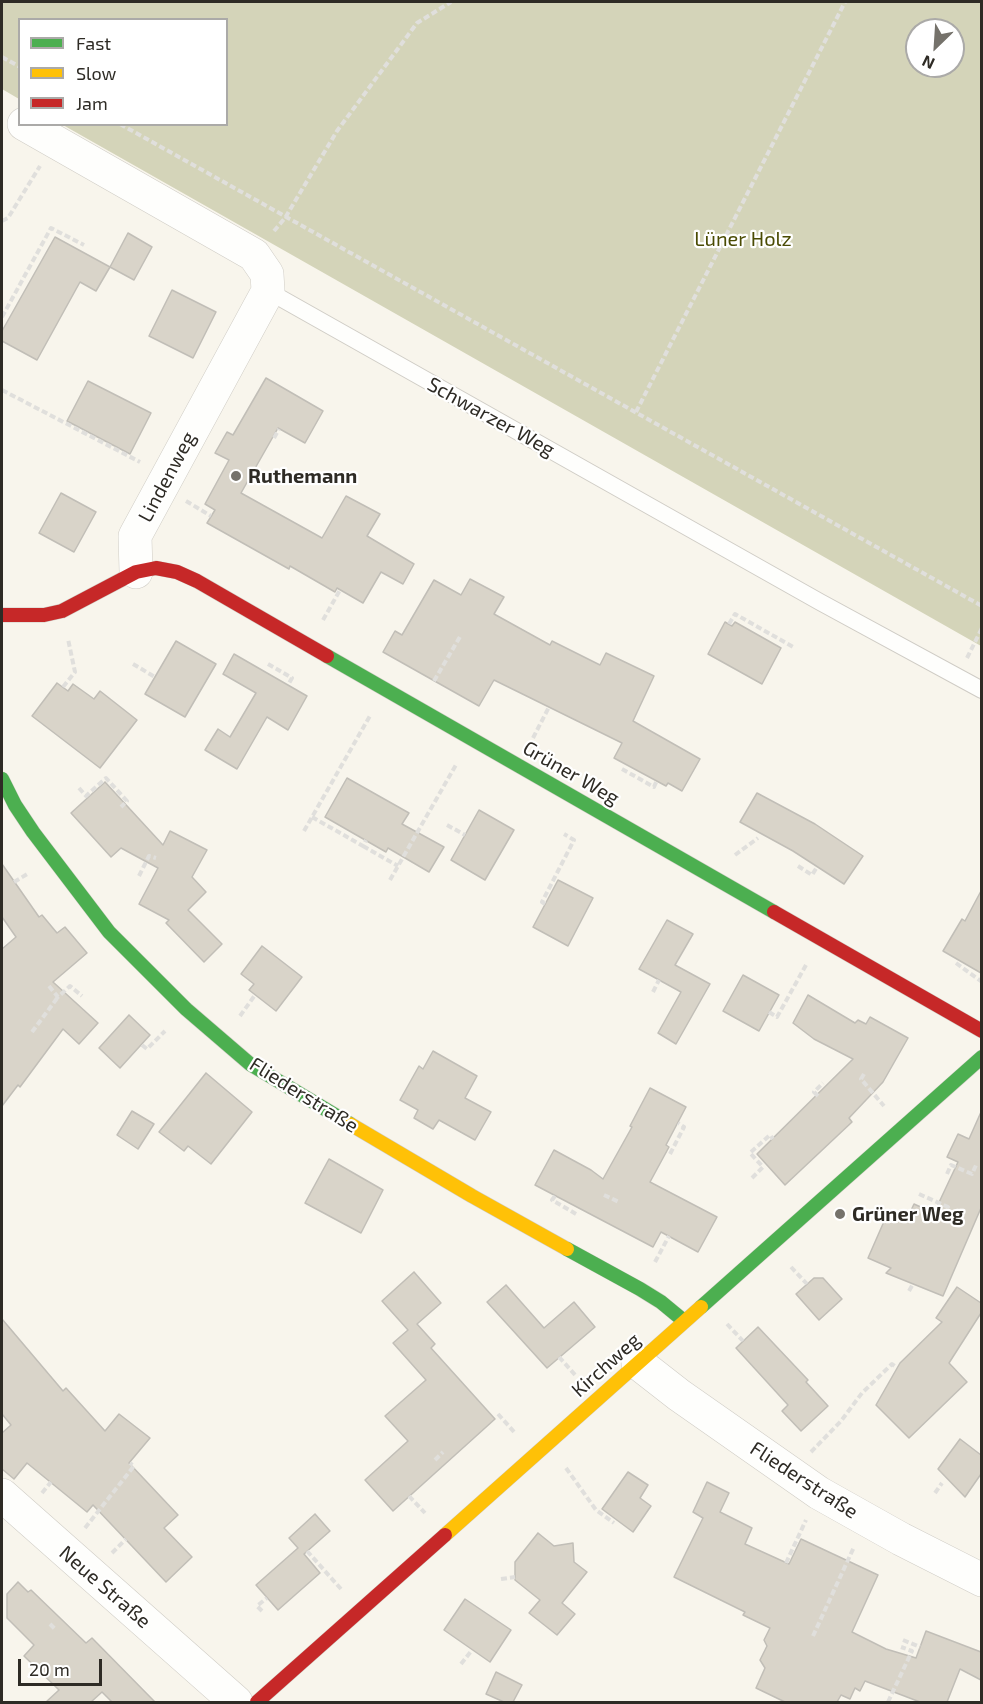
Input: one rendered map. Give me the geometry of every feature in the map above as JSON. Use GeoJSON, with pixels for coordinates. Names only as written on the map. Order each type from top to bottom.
{"type":"FeatureCollection","features":[{"type":"Feature","properties":{"kind":"street"},"geometry":{"type":"LineString","coordinates":[[2,112],[18,121]]}},
{"type":"Feature","properties":{"kind":"street"},"geometry":{"type":"LineString","coordinates":[[28,126],[254,255],[267,274],[268,291]]}},
{"type":"Feature","properties":{"kind":"street","name":"Lindenweg"},"geometry":{"type":"LineString","coordinates":[[136,572],[135,536],[268,291]]}},
{"type":"Feature","properties":{"kind":"street","name":"Grüner Weg"},"geometry":{"type":"LineString","coordinates":[[136,572],[156,568],[177,572],[197,581],[981,1031]]}},
{"type":"Feature","properties":{"kind":"street"},"geometry":{"type":"LineString","coordinates":[[2,615],[44,615],[63,611],[136,572]]}},
{"type":"Feature","properties":{"kind":"street","name":"Fliederstraße"},"geometry":{"type":"LineString","coordinates":[[2,779],[15,805],[33,832],[109,932],[186,1009],[250,1064],[472,1196],[640,1289],[661,1302],[684,1321]]}},
{"type":"Feature","properties":{"kind":"street","name":"Kirchweg"},"geometry":{"type":"LineString","coordinates":[[257,1702],[981,1058]]}},
{"type":"Feature","properties":{"kind":"street","name":"Fliederstraße"},"geometry":{"type":"LineString","coordinates":[[638,1363],[679,1395],[819,1493],[981,1580]]}},
{"type":"Feature","properties":{"kind":"street","name":"Neue Straße"},"geometry":{"type":"LineString","coordinates":[[2,1496],[236,1702]]}},
{"type":"Feature","properties":{"kind":"lane","name":"Schwarzer Weg"},"geometry":{"type":"LineString","coordinates":[[268,291],[981,690]]}},
{"type":"Feature","properties":{"kind":"path"},"geometry":{"type":"LineString","coordinates":[[285,218],[337,131],[417,23],[451,2]]}},
{"type":"Feature","properties":{"kind":"path"},"geometry":{"type":"LineString","coordinates":[[636,412],[845,2]]}},
{"type":"Feature","properties":{"kind":"path"},"geometry":{"type":"LineString","coordinates":[[2,57],[18,66]]}},
{"type":"Feature","properties":{"kind":"path"},"geometry":{"type":"LineString","coordinates":[[124,126],[981,606]]}},
{"type":"Feature","properties":{"kind":"path"},"geometry":{"type":"LineString","coordinates":[[2,221],[8,218],[56,142]]}},
{"type":"Feature","properties":{"kind":"path"},"geometry":{"type":"LineString","coordinates":[[2,317],[51,228],[84,245]]}},
{"type":"Feature","properties":{"kind":"path"},"geometry":{"type":"LineString","coordinates":[[9,303],[15,306]]}},
{"type":"Feature","properties":{"kind":"path"},"geometry":{"type":"LineString","coordinates":[[2,390],[167,476]]}},
{"type":"Feature","properties":{"kind":"path"},"geometry":{"type":"LineString","coordinates":[[274,438],[279,429]]}},
{"type":"Feature","properties":{"kind":"path"},"geometry":{"type":"LineString","coordinates":[[63,611],[75,672],[63,687]]}},
{"type":"Feature","properties":{"kind":"path"},"geometry":{"type":"LineString","coordinates":[[729,624],[735,614],[795,648]]}},
{"type":"Feature","properties":{"kind":"path"},"geometry":{"type":"LineString","coordinates":[[958,678],[981,628]]}},
{"type":"Feature","properties":{"kind":"path"},"geometry":{"type":"LineString","coordinates":[[419,708],[461,635]]}},
{"type":"Feature","properties":{"kind":"path"},"geometry":{"type":"LineString","coordinates":[[133,664],[155,677]]}},
{"type":"Feature","properties":{"kind":"path"},"geometry":{"type":"LineString","coordinates":[[268,664],[292,678],[288,685]]}},
{"type":"Feature","properties":{"kind":"path"},"geometry":{"type":"LineString","coordinates":[[304,831],[385,689]]}},
{"type":"Feature","properties":{"kind":"path"},"geometry":{"type":"LineString","coordinates":[[390,880],[471,738]]}},
{"type":"Feature","properties":{"kind":"path"},"geometry":{"type":"LineString","coordinates":[[622,769],[654,787],[657,780]]}},
{"type":"Feature","properties":{"kind":"path"},"geometry":{"type":"LineString","coordinates":[[79,788],[86,796],[106,778],[127,801],[122,807]]}},
{"type":"Feature","properties":{"kind":"path"},"geometry":{"type":"LineString","coordinates":[[312,817],[398,866]]}},
{"type":"Feature","properties":{"kind":"path"},"geometry":{"type":"LineString","coordinates":[[447,825],[465,835]]}},
{"type":"Feature","properties":{"kind":"path"},"geometry":{"type":"LineString","coordinates":[[342,834],[345,829]]}},
{"type":"Feature","properties":{"kind":"path"},"geometry":{"type":"LineString","coordinates":[[545,904],[542,902],[574,840],[564,834]]}},
{"type":"Feature","properties":{"kind":"path"},"geometry":{"type":"LineString","coordinates":[[363,846],[366,840]]}},
{"type":"Feature","properties":{"kind":"path"},"geometry":{"type":"LineString","coordinates":[[139,876],[150,856],[156,858]]}},
{"type":"Feature","properties":{"kind":"path"},"geometry":{"type":"LineString","coordinates":[[798,866],[812,874],[817,867]]}},
{"type":"Feature","properties":{"kind":"path"},"geometry":{"type":"LineString","coordinates":[[769,1012],[777,1017],[820,939]]}},
{"type":"Feature","properties":{"kind":"path"},"geometry":{"type":"LineString","coordinates":[[956,963],[981,982]]}},
{"type":"Feature","properties":{"kind":"path"},"geometry":{"type":"LineString","coordinates":[[653,992],[659,980]]}},
{"type":"Feature","properties":{"kind":"path"},"geometry":{"type":"LineString","coordinates":[[49,986],[58,997]]}},
{"type":"Feature","properties":{"kind":"path"},"geometry":{"type":"LineString","coordinates":[[32,1032],[58,997],[70,986],[82,996]]}},
{"type":"Feature","properties":{"kind":"path"},"geometry":{"type":"LineString","coordinates":[[864,1074],[861,1079],[902,1127]]}},
{"type":"Feature","properties":{"kind":"path"},"geometry":{"type":"LineString","coordinates":[[818,1096],[814,1092],[823,1083]]}},
{"type":"Feature","properties":{"kind":"path"},"geometry":{"type":"LineString","coordinates":[[670,1154],[684,1127],[678,1123]]}},
{"type":"Feature","properties":{"kind":"path"},"geometry":{"type":"LineString","coordinates":[[752,1178],[763,1167],[750,1153],[770,1135],[773,1139]]}},
{"type":"Feature","properties":{"kind":"path"},"geometry":{"type":"LineString","coordinates":[[947,1174],[951,1165],[972,1174],[977,1163]]}},
{"type":"Feature","properties":{"kind":"path"},"geometry":{"type":"LineString","coordinates":[[603,1194],[619,1202]]}},
{"type":"Feature","properties":{"kind":"path"},"geometry":{"type":"LineString","coordinates":[[919,1194],[948,1207],[942,1216]]}},
{"type":"Feature","properties":{"kind":"path"},"geometry":{"type":"LineString","coordinates":[[555,1196],[552,1200],[576,1214]]}},
{"type":"Feature","properties":{"kind":"path"},"geometry":{"type":"LineString","coordinates":[[909,1291],[913,1284]]}},
{"type":"Feature","properties":{"kind":"path"},"geometry":{"type":"LineString","coordinates":[[790,1473],[841,1421],[862,1393],[892,1364],[896,1367]]}},
{"type":"Feature","properties":{"kind":"path"},"geometry":{"type":"LineString","coordinates":[[545,1446],[571,1473],[596,1510],[614,1523]]}},
{"type":"Feature","properties":{"kind":"path"},"geometry":{"type":"LineString","coordinates":[[435,1460],[443,1452]]}},
{"type":"Feature","properties":{"kind":"path"},"geometry":{"type":"LineString","coordinates":[[78,1523],[85,1528],[134,1466],[130,1463]]}},
{"type":"Feature","properties":{"kind":"path"},"geometry":{"type":"LineString","coordinates":[[935,1492],[942,1482]]}},
{"type":"Feature","properties":{"kind":"path"},"geometry":{"type":"LineString","coordinates":[[786,1563],[819,1493]]}},
{"type":"Feature","properties":{"kind":"path"},"geometry":{"type":"LineString","coordinates":[[813,1636],[866,1520]]}},
{"type":"Feature","properties":{"kind":"path"},"geometry":{"type":"LineString","coordinates":[[308,1551],[360,1611]]}},
{"type":"Feature","properties":{"kind":"path"},"geometry":{"type":"LineString","coordinates":[[501,1580],[515,1577]]}},
{"type":"Feature","properties":{"kind":"path"},"geometry":{"type":"LineString","coordinates":[[262,1611],[257,1606],[267,1598]]}},
{"type":"Feature","properties":{"kind":"path"},"geometry":{"type":"LineString","coordinates":[[50,1624],[55,1629]]}},
{"type":"Feature","properties":{"kind":"path"},"geometry":{"type":"LineString","coordinates":[[903,1640],[920,1647]]}},
{"type":"Feature","properties":{"kind":"path"},"geometry":{"type":"LineString","coordinates":[[888,1702],[912,1652],[900,1647]]}},
{"type":"Feature","properties":{"kind":"path"},"geometry":{"type":"LineString","coordinates":[[461,1664],[472,1650]]}},
{"type":"Feature","properties":{"kind":"green space","name":"Lüner Holz"},"geometry":{"type":"Polygon","coordinates":[[[2,2],[981,2],[981,646],[65,126],[228,126],[228,18],[18,18],[18,98],[2,89],[2,2]]]}},
{"type":"Feature","properties":{"kind":"building"},"geometry":{"type":"Polygon","coordinates":[[[128,233],[152,247],[134,280],[110,267],[128,233]]]}},
{"type":"Feature","properties":{"kind":"building"},"geometry":{"type":"Polygon","coordinates":[[[55,237],[110,267],[96,291],[80,282],[37,360],[2,341],[2,331],[55,237]]]}},
{"type":"Feature","properties":{"kind":"building"},"geometry":{"type":"Polygon","coordinates":[[[172,290],[216,312],[193,358],[149,336],[172,290]]]}},
{"type":"Feature","properties":{"kind":"building"},"geometry":{"type":"Polygon","coordinates":[[[266,378],[323,411],[305,443],[278,428],[241,493],[322,538],[346,496],[380,514],[367,536],[414,564],[403,584],[381,572],[363,603],[337,588],[335,592],[290,566],[289,569],[207,523],[215,510],[205,504],[229,460],[215,453],[227,432],[233,435],[266,378]]]}},
{"type":"Feature","properties":{"kind":"building"},"geometry":{"type":"Polygon","coordinates":[[[88,381],[151,413],[130,454],[67,421],[88,381]]]}},
{"type":"Feature","properties":{"kind":"building"},"geometry":{"type":"Polygon","coordinates":[[[61,493],[96,512],[74,552],[39,533],[61,493]]]}},
{"type":"Feature","properties":{"kind":"building"},"geometry":{"type":"Polygon","coordinates":[[[470,579],[504,597],[494,614],[550,645],[552,641],[600,665],[606,653],[654,676],[633,721],[700,759],[682,791],[668,783],[666,786],[614,758],[622,743],[494,680],[479,706],[383,652],[395,631],[402,635],[434,580],[461,595],[470,579]]]}},
{"type":"Feature","properties":{"kind":"building"},"geometry":{"type":"Polygon","coordinates":[[[725,622],[732,626],[735,622],[781,648],[762,684],[708,654],[725,622]]]}},
{"type":"Feature","properties":{"kind":"building"},"geometry":{"type":"Polygon","coordinates":[[[176,641],[216,664],[185,717],[145,694],[176,641]]]}},
{"type":"Feature","properties":{"kind":"building"},"geometry":{"type":"Polygon","coordinates":[[[234,654],[307,696],[288,730],[267,717],[237,769],[205,750],[218,729],[230,737],[256,693],[223,674],[234,654]]]}},
{"type":"Feature","properties":{"kind":"building"},"geometry":{"type":"Polygon","coordinates":[[[57,683],[68,691],[73,684],[94,699],[100,691],[137,720],[100,768],[32,716],[57,683]]]}},
{"type":"Feature","properties":{"kind":"building"},"geometry":{"type":"Polygon","coordinates":[[[347,778],[409,813],[402,824],[444,847],[429,872],[388,848],[386,852],[325,817],[347,778]]]}},
{"type":"Feature","properties":{"kind":"building"},"geometry":{"type":"Polygon","coordinates":[[[105,782],[163,845],[170,831],[207,850],[192,877],[206,892],[188,910],[222,944],[204,962],[166,923],[169,920],[139,904],[158,868],[121,848],[111,857],[71,813],[105,782]]]}},
{"type":"Feature","properties":{"kind":"building"},"geometry":{"type":"Polygon","coordinates":[[[757,793],[815,824],[863,856],[844,884],[793,851],[740,822],[757,793]]]}},
{"type":"Feature","properties":{"kind":"building"},"geometry":{"type":"Polygon","coordinates":[[[479,810],[514,830],[485,880],[451,860],[479,810]]]}},
{"type":"Feature","properties":{"kind":"building"},"geometry":{"type":"Polygon","coordinates":[[[2,864],[39,917],[42,915],[57,933],[65,927],[87,953],[53,982],[98,1023],[79,1044],[63,1029],[20,1087],[18,1085],[2,1106],[2,949],[16,937],[2,917],[2,864]]]}},
{"type":"Feature","properties":{"kind":"building"},"geometry":{"type":"Polygon","coordinates":[[[558,880],[593,898],[568,946],[533,927],[558,880]]]}},
{"type":"Feature","properties":{"kind":"building"},"geometry":{"type":"Polygon","coordinates":[[[981,891],[981,973],[943,951],[962,919],[965,921],[981,891]]]}},
{"type":"Feature","properties":{"kind":"building"},"geometry":{"type":"Polygon","coordinates":[[[667,920],[693,934],[675,965],[710,984],[676,1044],[658,1033],[681,992],[639,969],[667,920]]]}},
{"type":"Feature","properties":{"kind":"building"},"geometry":{"type":"Polygon","coordinates":[[[262,946],[302,977],[276,1011],[249,990],[254,984],[241,974],[262,946]]]}},
{"type":"Feature","properties":{"kind":"building"},"geometry":{"type":"Polygon","coordinates":[[[743,975],[779,995],[759,1031],[723,1011],[743,975]]]}},
{"type":"Feature","properties":{"kind":"building"},"geometry":{"type":"Polygon","coordinates":[[[808,995],[855,1023],[858,1020],[866,1024],[870,1017],[908,1038],[883,1082],[849,1118],[852,1122],[785,1185],[757,1154],[853,1059],[814,1039],[793,1023],[808,995]]]}},
{"type":"Feature","properties":{"kind":"building"},"geometry":{"type":"Polygon","coordinates":[[[129,1015],[150,1035],[120,1068],[99,1048],[129,1015]]]}},
{"type":"Feature","properties":{"kind":"building"},"geometry":{"type":"Polygon","coordinates":[[[433,1051],[477,1076],[465,1098],[491,1112],[475,1140],[439,1120],[433,1129],[414,1118],[418,1110],[400,1100],[419,1066],[423,1069],[433,1051]]]}},
{"type":"Feature","properties":{"kind":"building"},"geometry":{"type":"Polygon","coordinates":[[[206,1073],[252,1112],[211,1164],[188,1146],[184,1151],[159,1132],[206,1073]]]}},
{"type":"Feature","properties":{"kind":"building"},"geometry":{"type":"Polygon","coordinates":[[[650,1088],[686,1107],[666,1145],[669,1147],[650,1182],[717,1217],[698,1252],[661,1232],[653,1247],[535,1185],[554,1150],[603,1179],[632,1127],[630,1126],[650,1088]]]}},
{"type":"Feature","properties":{"kind":"building"},"geometry":{"type":"Polygon","coordinates":[[[132,1111],[154,1124],[138,1149],[117,1135],[132,1111]]]}},
{"type":"Feature","properties":{"kind":"building"},"geometry":{"type":"Polygon","coordinates":[[[981,1112],[981,1208],[943,1296],[886,1273],[891,1268],[868,1258],[889,1210],[907,1219],[914,1204],[934,1213],[958,1162],[947,1157],[958,1134],[969,1139],[981,1112]]]}},
{"type":"Feature","properties":{"kind":"building"},"geometry":{"type":"Polygon","coordinates":[[[329,1159],[383,1190],[361,1233],[305,1203],[329,1159]]]}},
{"type":"Feature","properties":{"kind":"building"},"geometry":{"type":"Polygon","coordinates":[[[414,1272],[441,1303],[417,1324],[435,1344],[431,1348],[495,1419],[393,1511],[365,1480],[408,1441],[385,1416],[426,1380],[393,1343],[408,1330],[382,1301],[414,1272]]]}},
{"type":"Feature","properties":{"kind":"building"},"geometry":{"type":"Polygon","coordinates":[[[814,1278],[823,1278],[842,1299],[819,1320],[796,1294],[814,1278]]]}},
{"type":"Feature","properties":{"kind":"building"},"geometry":{"type":"Polygon","coordinates":[[[506,1285],[544,1328],[574,1302],[595,1327],[547,1368],[487,1302],[506,1285]]]}},
{"type":"Feature","properties":{"kind":"building"},"geometry":{"type":"Polygon","coordinates":[[[957,1287],[981,1303],[981,1313],[949,1363],[967,1382],[909,1438],[876,1405],[900,1363],[942,1322],[936,1318],[957,1287]]]}},
{"type":"Feature","properties":{"kind":"building"},"geometry":{"type":"Polygon","coordinates":[[[2,1319],[63,1391],[66,1388],[105,1431],[119,1414],[150,1438],[129,1463],[178,1515],[164,1528],[192,1557],[166,1582],[93,1505],[87,1512],[27,1463],[14,1479],[2,1469],[2,1433],[11,1425],[2,1414],[2,1319]]]}},
{"type":"Feature","properties":{"kind":"building"},"geometry":{"type":"Polygon","coordinates":[[[758,1327],[808,1380],[806,1382],[828,1406],[801,1431],[782,1411],[788,1405],[736,1348],[758,1327]]]}},
{"type":"Feature","properties":{"kind":"building"},"geometry":{"type":"Polygon","coordinates":[[[960,1439],[981,1455],[981,1474],[965,1497],[938,1469],[960,1439]]]}},
{"type":"Feature","properties":{"kind":"building"},"geometry":{"type":"Polygon","coordinates":[[[628,1472],[648,1485],[640,1498],[651,1506],[633,1532],[602,1509],[628,1472]]]}},
{"type":"Feature","properties":{"kind":"building"},"geometry":{"type":"Polygon","coordinates":[[[707,1482],[729,1493],[720,1512],[752,1528],[745,1544],[789,1564],[801,1539],[878,1575],[852,1632],[886,1649],[916,1658],[926,1631],[981,1652],[981,1680],[960,1669],[947,1702],[920,1702],[865,1681],[860,1691],[855,1688],[850,1699],[841,1695],[837,1702],[785,1702],[756,1688],[765,1668],[760,1660],[767,1646],[764,1640],[770,1628],[743,1615],[745,1612],[674,1577],[703,1518],[693,1512],[707,1482]]]}},
{"type":"Feature","properties":{"kind":"building"},"geometry":{"type":"Polygon","coordinates":[[[315,1514],[330,1531],[304,1554],[320,1573],[278,1610],[256,1585],[298,1548],[289,1538],[315,1514]]]}},
{"type":"Feature","properties":{"kind":"building"},"geometry":{"type":"Polygon","coordinates":[[[538,1533],[554,1546],[573,1543],[574,1562],[587,1572],[562,1603],[575,1614],[557,1635],[529,1613],[540,1600],[515,1580],[515,1562],[538,1533]]]}},
{"type":"Feature","properties":{"kind":"building"},"geometry":{"type":"Polygon","coordinates":[[[18,1582],[28,1592],[31,1590],[86,1643],[92,1638],[155,1702],[112,1702],[102,1692],[91,1702],[46,1702],[59,1690],[24,1656],[34,1645],[7,1618],[7,1594],[18,1582]]]}},
{"type":"Feature","properties":{"kind":"building"},"geometry":{"type":"Polygon","coordinates":[[[465,1599],[511,1630],[490,1662],[444,1630],[465,1599]]]}},
{"type":"Feature","properties":{"kind":"building"},"geometry":{"type":"Polygon","coordinates":[[[496,1672],[522,1685],[513,1702],[504,1702],[486,1694],[496,1672]]]}},
{"type":"Feature","properties":{"kind":"traffic: fast"},"geometry":{"type":"LineString","coordinates":[[327,656],[774,912]]}},
{"type":"Feature","properties":{"kind":"traffic: fast"},"geometry":{"type":"LineString","coordinates":[[2,779],[15,805],[33,832],[109,932],[186,1009],[250,1064],[350,1124]]}},
{"type":"Feature","properties":{"kind":"traffic: fast"},"geometry":{"type":"LineString","coordinates":[[701,1307],[982,1057]]}},
{"type":"Feature","properties":{"kind":"traffic: fast"},"geometry":{"type":"LineString","coordinates":[[567,1249],[640,1289],[661,1302],[684,1321]]}},
{"type":"Feature","properties":{"kind":"traffic: slow"},"geometry":{"type":"LineString","coordinates":[[350,1124],[567,1249]]}},
{"type":"Feature","properties":{"kind":"traffic: slow"},"geometry":{"type":"LineString","coordinates":[[445,1535],[701,1307]]}},
{"type":"Feature","properties":{"kind":"traffic: jam"},"geometry":{"type":"LineString","coordinates":[[2,615],[44,615],[62,611],[136,572],[156,568],[177,572],[197,581],[327,656]]}},
{"type":"Feature","properties":{"kind":"traffic: jam"},"geometry":{"type":"LineString","coordinates":[[774,912],[982,1031]]}},
{"type":"Feature","properties":{"kind":"traffic: jam"},"geometry":{"type":"LineString","coordinates":[[257,1702],[445,1535]]}},
{"type":"Feature","properties":{"kind":"place","name":"Ruthemann"},"geometry":{"type":"Point","coordinates":[236,476]}},
{"type":"Feature","properties":{"kind":"place","name":"Grüner Weg"},"geometry":{"type":"Point","coordinates":[840,1214]}}]}
